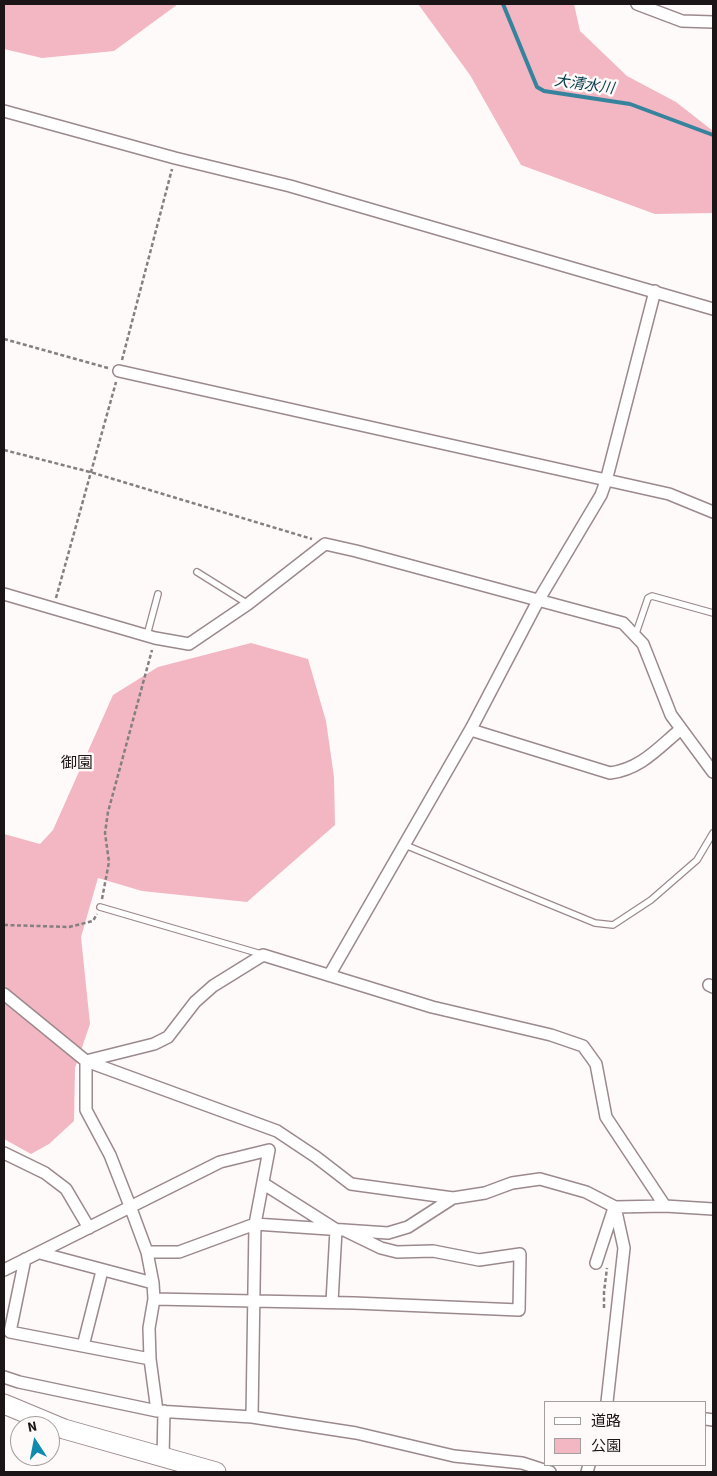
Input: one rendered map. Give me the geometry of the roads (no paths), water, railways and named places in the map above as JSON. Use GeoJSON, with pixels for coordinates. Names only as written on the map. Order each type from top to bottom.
{"type":"FeatureCollection","features":[{"type":"Feature","properties":{"kind":"main road"},"geometry":{"type":"LineString","coordinates":[[4,1404],[64,1429],[216,1472]]}},
{"type":"Feature","properties":{"kind":"street"},"geometry":{"type":"LineString","coordinates":[[636,4],[682,21],[713,22]]}},
{"type":"Feature","properties":{"kind":"street"},"geometry":{"type":"LineString","coordinates":[[4,111],[175,158],[290,186],[713,309]]}},
{"type":"Feature","properties":{"kind":"street"},"geometry":{"type":"LineString","coordinates":[[330,974],[406,845],[470,730],[538,601],[592,510],[606,481],[655,291]]}},
{"type":"Feature","properties":{"kind":"street"},"geometry":{"type":"LineString","coordinates":[[119,371],[669,494],[713,512]]}},
{"type":"Feature","properties":{"kind":"street"},"geometry":{"type":"LineString","coordinates":[[4,594],[151,637],[189,644],[248,604],[325,544],[623,623],[643,644],[671,715],[713,772]]}},
{"type":"Feature","properties":{"kind":"street"},"geometry":{"type":"LineString","coordinates":[[470,730],[610,773],[626,771],[641,763],[681,729]]}},
{"type":"Feature","properties":{"kind":"street"},"geometry":{"type":"LineString","coordinates":[[86,1061],[154,1044],[168,1037],[195,1002],[213,986],[264,955],[432,1007],[551,1035],[583,1046],[596,1064],[606,1117],[665,1206]]}},
{"type":"Feature","properties":{"kind":"street"},"geometry":{"type":"LineString","coordinates":[[4,994],[86,1061],[277,1131],[316,1156],[352,1184],[453,1198],[485,1193],[512,1183],[540,1179],[562,1184],[615,1206],[665,1206],[713,1209]]}},
{"type":"Feature","properties":{"kind":"street"},"geometry":{"type":"LineString","coordinates":[[86,1061],[86,1110],[110,1154],[147,1252],[154,1299],[150,1328],[150,1359],[161,1411],[163,1458]]}},
{"type":"Feature","properties":{"kind":"street"},"geometry":{"type":"LineString","coordinates":[[252,1417],[256,1224],[269,1150],[277,1131]]}},
{"type":"Feature","properties":{"kind":"street"},"geometry":{"type":"LineString","coordinates":[[4,1270],[220,1162],[269,1150]]}},
{"type":"Feature","properties":{"kind":"street"},"geometry":{"type":"LineString","coordinates":[[4,1153],[45,1173],[66,1189],[89,1228]]}},
{"type":"Feature","properties":{"kind":"street"},"geometry":{"type":"LineString","coordinates":[[154,1299],[332,1302],[519,1310],[520,1254],[479,1260],[433,1251],[397,1252],[381,1248],[341,1230],[264,1184]]}},
{"type":"Feature","properties":{"kind":"street"},"geometry":{"type":"LineString","coordinates":[[147,1252],[179,1252],[256,1224],[388,1233],[408,1227],[453,1198]]}},
{"type":"Feature","properties":{"kind":"street"},"geometry":{"type":"LineString","coordinates":[[596,1263],[615,1206]]}},
{"type":"Feature","properties":{"kind":"street"},"geometry":{"type":"LineString","coordinates":[[608,1401],[624,1248],[615,1206]]}},
{"type":"Feature","properties":{"kind":"street"},"geometry":{"type":"LineString","coordinates":[[332,1302],[341,1230]]}},
{"type":"Feature","properties":{"kind":"street"},"geometry":{"type":"LineString","coordinates":[[40,1253],[153,1283]]}},
{"type":"Feature","properties":{"kind":"street"},"geometry":{"type":"LineString","coordinates":[[25,1259],[10,1332],[150,1359]]}},
{"type":"Feature","properties":{"kind":"street"},"geometry":{"type":"LineString","coordinates":[[83,1346],[102,1271]]}},
{"type":"Feature","properties":{"kind":"street"},"geometry":{"type":"LineString","coordinates":[[4,1377],[19,1382],[161,1411],[252,1417],[356,1433],[454,1456],[522,1463],[550,1472]]}},
{"type":"Feature","properties":{"kind":"lane"},"geometry":{"type":"LineString","coordinates":[[197,572],[248,604]]}},
{"type":"Feature","properties":{"kind":"lane"},"geometry":{"type":"LineString","coordinates":[[151,637],[158,594]]}},
{"type":"Feature","properties":{"kind":"lane"},"geometry":{"type":"LineString","coordinates":[[636,636],[648,598],[652,596],[713,613]]}},
{"type":"Feature","properties":{"kind":"lane"},"geometry":{"type":"LineString","coordinates":[[406,845],[595,923],[613,924],[652,900],[697,860],[713,833]]}},
{"type":"Feature","properties":{"kind":"lane"},"geometry":{"type":"LineString","coordinates":[[100,907],[264,955]]}},
{"type":"Feature","properties":{"kind":"waterway","name":"大清水川"},"geometry":{"type":"LineString","coordinates":[[503,4],[537,87],[544,91],[630,104],[713,135]]}},
{"type":"Feature","properties":{"kind":"district","name":"御園"},"geometry":{"type":"Point","coordinates":[77,764]}}]}
